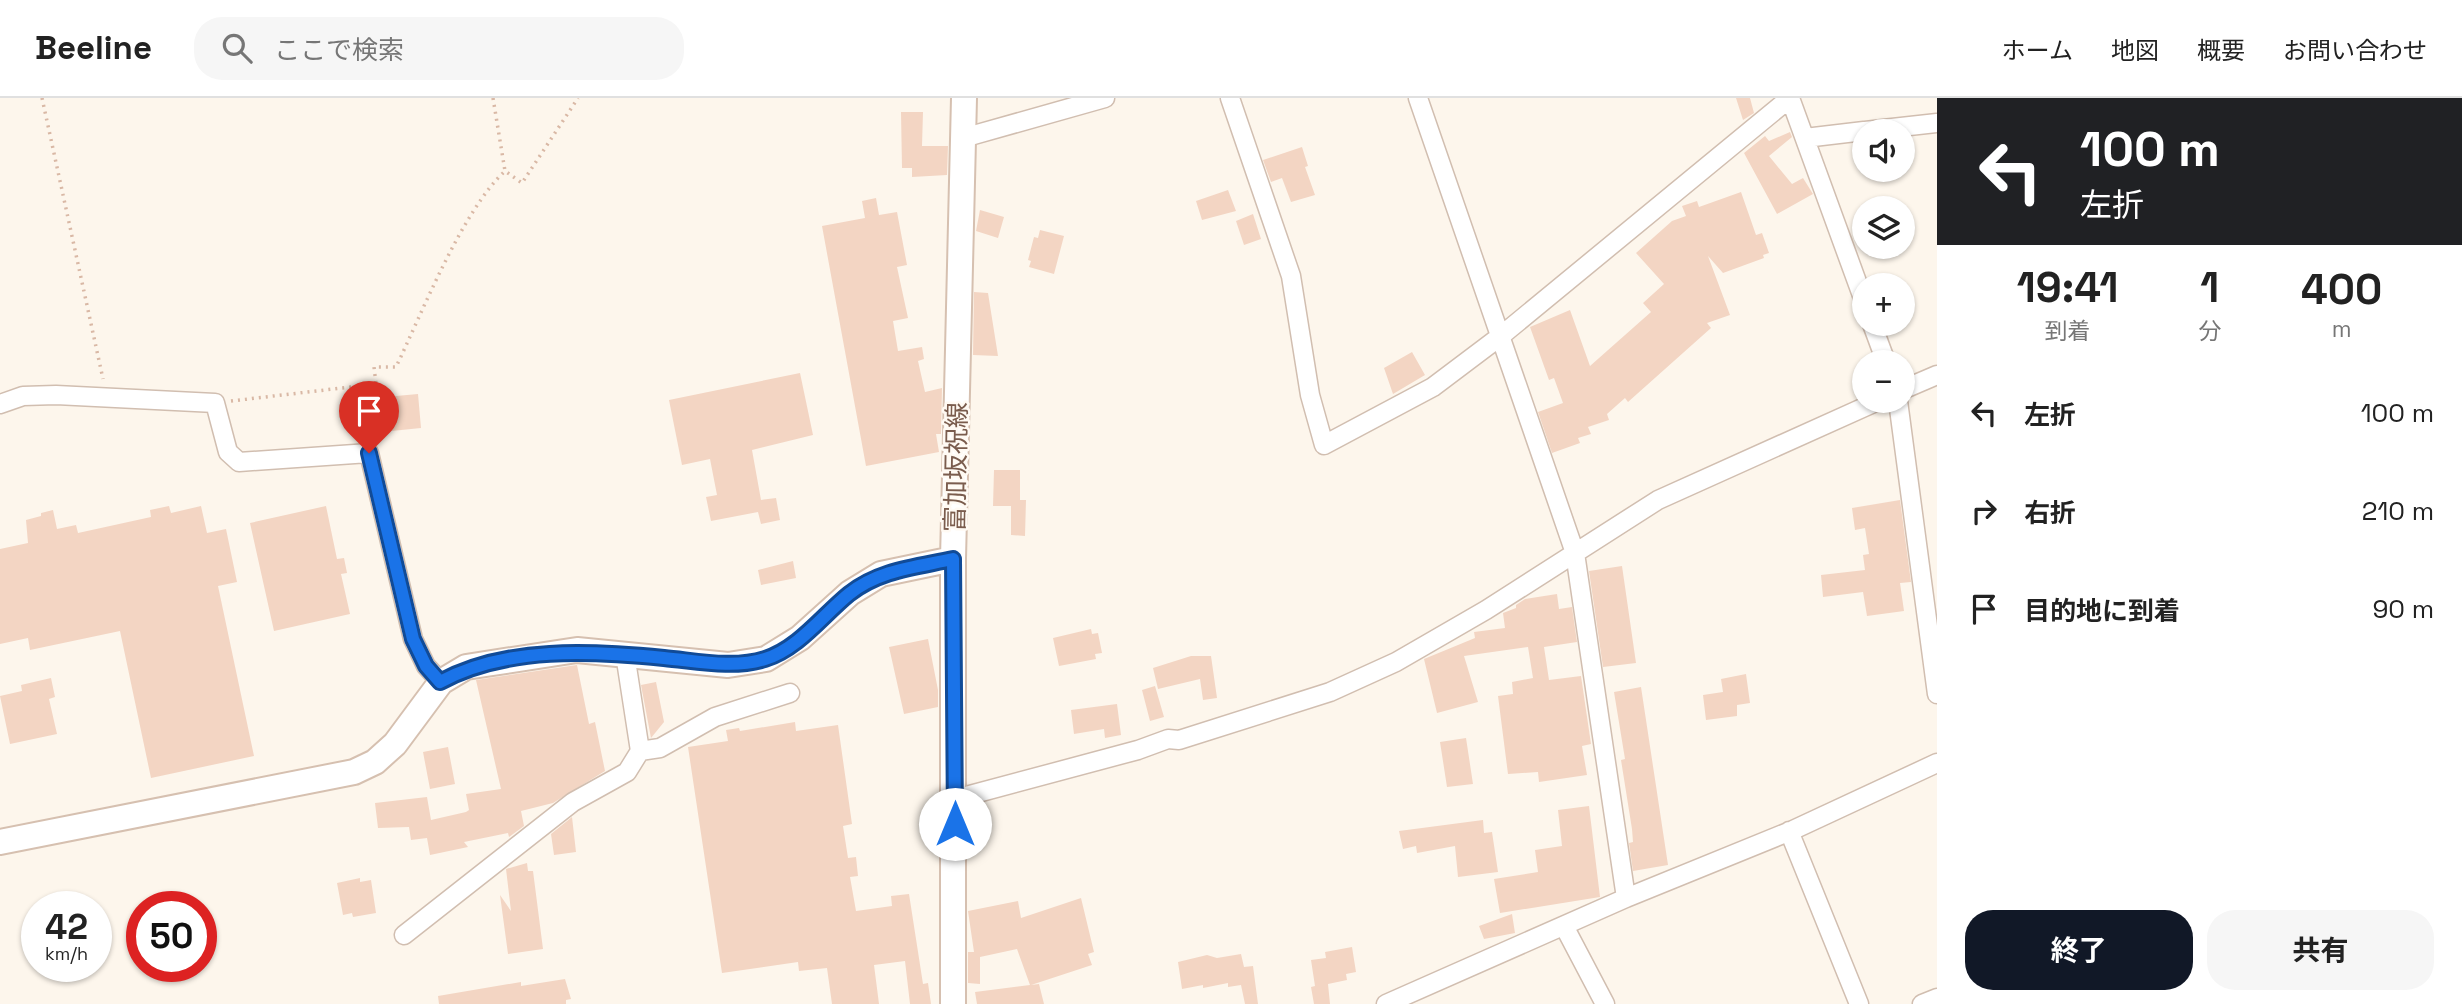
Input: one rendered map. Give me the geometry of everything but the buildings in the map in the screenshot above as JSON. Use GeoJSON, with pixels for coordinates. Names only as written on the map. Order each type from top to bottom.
{"type":"FeatureCollection","features":[{"type":"Feature","properties":{"kind":"street","name":"富加坂祝線"},"geometry":{"type":"LineString","coordinates":[[953,1004],[953,559],[964,98]]}},
{"type":"Feature","properties":{"kind":"street"},"geometry":{"type":"LineString","coordinates":[[964,138],[1105,98]]}},
{"type":"Feature","properties":{"kind":"street"},"geometry":{"type":"LineString","coordinates":[[1230,98],[1291,276],[1310,395],[1324,445],[1433,387],[1502,335],[1790,98],[1854,273]]}},
{"type":"Feature","properties":{"kind":"street"},"geometry":{"type":"LineString","coordinates":[[1418,98],[1575,552],[1626,898]]}},
{"type":"Feature","properties":{"kind":"street"},"geometry":{"type":"LineString","coordinates":[[1915,125],[1937,123]]}},
{"type":"Feature","properties":{"kind":"street"},"geometry":{"type":"LineString","coordinates":[[1805,138],[1852,133]]}},
{"type":"Feature","properties":{"kind":"street"},"geometry":{"type":"LineString","coordinates":[[1915,384],[1937,375]]}},
{"type":"Feature","properties":{"kind":"street"},"geometry":{"type":"LineString","coordinates":[[0,404],[23,396],[55,395],[215,403],[228,452],[239,462],[369,453],[413,639],[426,666],[440,682]]}},
{"type":"Feature","properties":{"kind":"street"},"geometry":{"type":"LineString","coordinates":[[955,799],[1168,739],[1179,740],[1330,692],[1396,662],[1658,500],[1852,413]]}},
{"type":"Feature","properties":{"kind":"street"},"geometry":{"type":"LineString","coordinates":[[1900,413],[1937,694]]}},
{"type":"Feature","properties":{"kind":"street"},"geometry":{"type":"LineString","coordinates":[[0,842],[354,772],[375,762],[396,744],[440,682],[466,667],[577,650],[728,664],[766,659],[800,638],[850,593],[881,574],[953,559]]}},
{"type":"Feature","properties":{"kind":"street"},"geometry":{"type":"LineString","coordinates":[[404,935],[573,803],[627,772],[640,751],[625,654]]}},
{"type":"Feature","properties":{"kind":"street"},"geometry":{"type":"LineString","coordinates":[[640,751],[660,748],[715,717],[790,692]]}},
{"type":"Feature","properties":{"kind":"street"},"geometry":{"type":"LineString","coordinates":[[1387,1004],[1626,898],[1789,831],[1937,763]]}},
{"type":"Feature","properties":{"kind":"street"},"geometry":{"type":"LineString","coordinates":[[1789,831],[1859,1004]]}},
{"type":"Feature","properties":{"kind":"street"},"geometry":{"type":"LineString","coordinates":[[1564,926],[1605,1004]]}},
{"type":"Feature","properties":{"kind":"street"},"geometry":{"type":"LineString","coordinates":[[1922,1004],[1937,998]]}},
{"type":"Feature","properties":{"kind":"path"},"geometry":{"type":"LineString","coordinates":[[42,98],[103,379]]}},
{"type":"Feature","properties":{"kind":"path"},"geometry":{"type":"LineString","coordinates":[[494,98],[505,171],[522,183],[578,98]]}},
{"type":"Feature","properties":{"kind":"path"},"geometry":{"type":"LineString","coordinates":[[215,403],[376,384],[374,367],[396,367],[454,247],[495,181],[505,171]]}},
{"type":"Feature","properties":{"kind":"route"},"geometry":{"type":"LineString","coordinates":[[369,453],[413,639],[426,666],[440,682],[466,667],[577,650],[728,664],[766,659],[800,638],[850,593],[881,574],[953,559],[955,824]]}}]}
